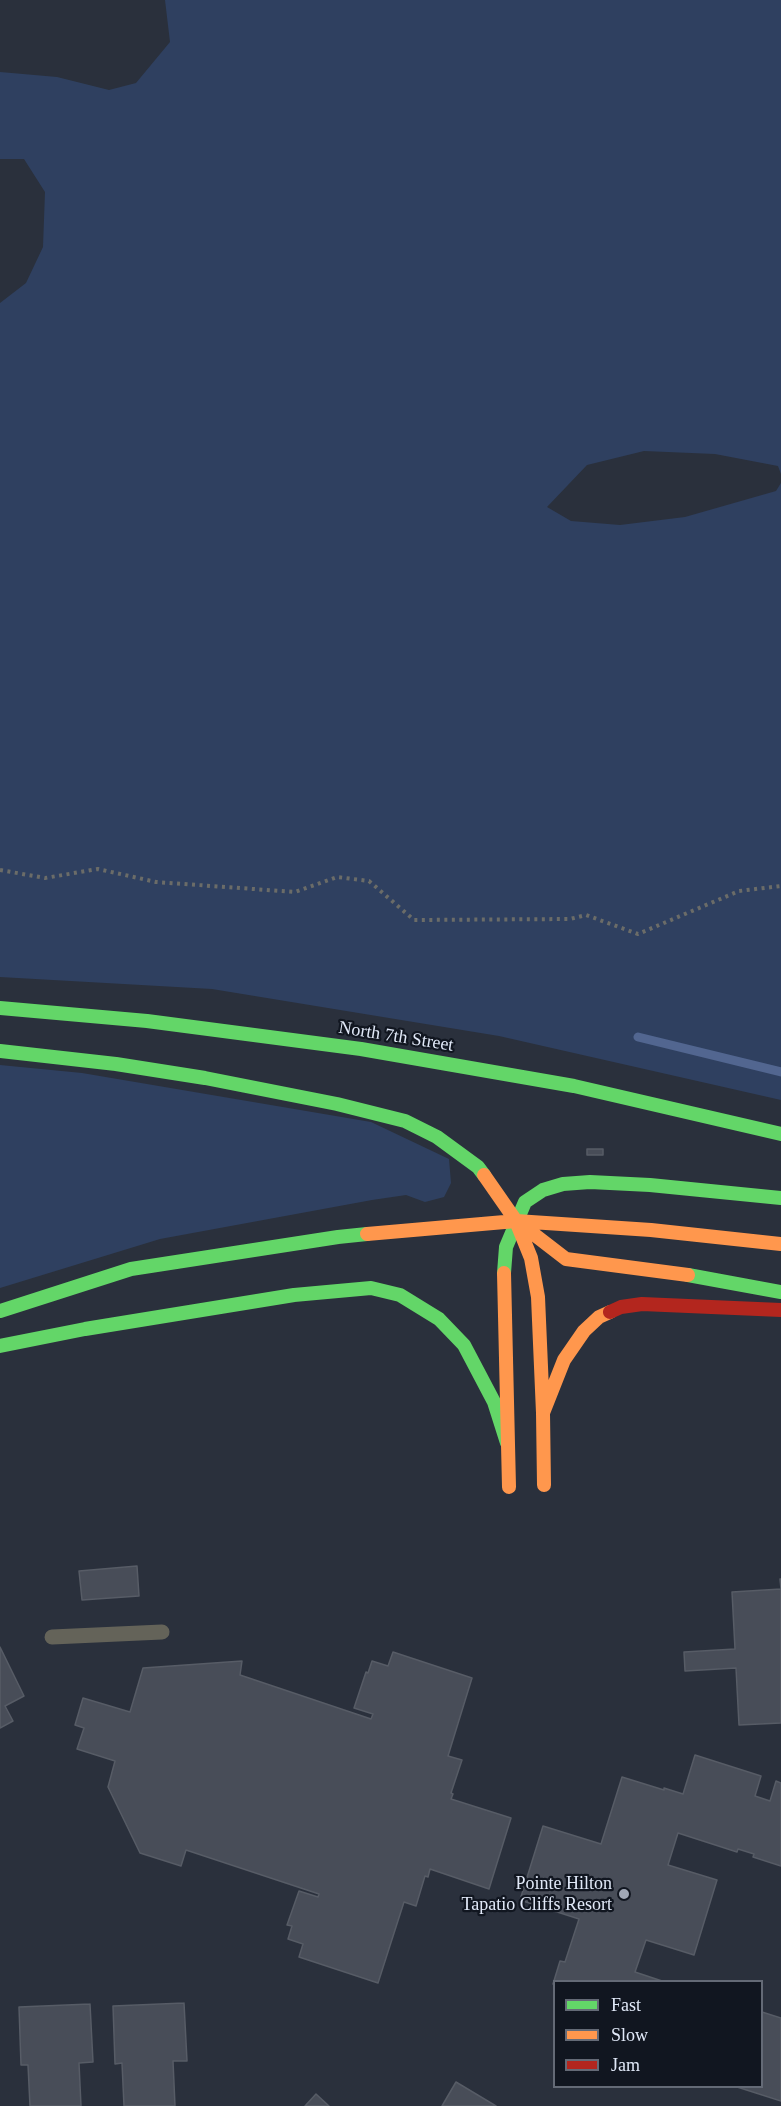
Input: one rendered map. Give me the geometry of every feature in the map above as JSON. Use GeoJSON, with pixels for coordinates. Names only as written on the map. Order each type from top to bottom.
{"type":"FeatureCollection","features":[{"type":"Feature","properties":{"kind":"main road","name":"North 7th Street"},"geometry":{"type":"LineString","coordinates":[[0,1008],[147,1021],[361,1049],[574,1086],[781,1134]]}},
{"type":"Feature","properties":{"kind":"main road"},"geometry":{"type":"LineString","coordinates":[[0,1051],[116,1064],[205,1078],[337,1104],[405,1121],[437,1137],[478,1167],[516,1221],[531,1258],[538,1297],[544,1485]]}},
{"type":"Feature","properties":{"kind":"main road"},"geometry":{"type":"LineString","coordinates":[[509,1487],[504,1274],[506,1247],[525,1202],[543,1190],[563,1184],[606,1182],[781,1198]]}},
{"type":"Feature","properties":{"kind":"main road"},"geometry":{"type":"LineString","coordinates":[[516,1221],[566,1259],[702,1277],[781,1292]]}},
{"type":"Feature","properties":{"kind":"main road"},"geometry":{"type":"LineString","coordinates":[[0,1311],[131,1269],[338,1237],[516,1221],[662,1231],[781,1244]]}},
{"type":"Feature","properties":{"kind":"main road"},"geometry":{"type":"LineString","coordinates":[[0,1346],[85,1329],[283,1297],[352,1288],[371,1288],[400,1295],[440,1319],[464,1345],[494,1402],[507,1443]]}},
{"type":"Feature","properties":{"kind":"main road"},"geometry":{"type":"LineString","coordinates":[[543,1413],[564,1360],[584,1331],[599,1317],[621,1307],[642,1304],[781,1310]]}},
{"type":"Feature","properties":{"kind":"lane"},"geometry":{"type":"LineString","coordinates":[[52,1637],[162,1632]]}},
{"type":"Feature","properties":{"kind":"path"},"geometry":{"type":"LineString","coordinates":[[0,870],[45,878],[98,869],[156,882],[295,892],[337,877],[369,881],[414,920],[570,919],[586,915],[638,933],[739,891],[781,886]]}},
{"type":"Feature","properties":{"kind":"shaded area"},"geometry":{"type":"Polygon","coordinates":[[[165,0],[781,0],[781,474],[778,466],[715,454],[644,451],[587,465],[547,507],[571,521],[620,525],[685,517],[776,491],[781,483],[781,1100],[499,1036],[212,989],[0,977],[0,303],[26,283],[43,247],[45,192],[24,159],[0,159],[0,72],[57,77],[109,90],[136,83],[170,42],[165,0]]]}},
{"type":"Feature","properties":{"kind":"shaded area"},"geometry":{"type":"Polygon","coordinates":[[[0,1065],[82,1073],[371,1122],[449,1159],[451,1183],[444,1197],[425,1202],[406,1195],[160,1239],[0,1288],[0,1065]]]}},
{"type":"Feature","properties":{"kind":"building"},"geometry":{"type":"Polygon","coordinates":[[[587,1149],[603,1149],[603,1155],[587,1155],[587,1149]]]}},
{"type":"Feature","properties":{"kind":"building"},"geometry":{"type":"Polygon","coordinates":[[[137,1566],[139,1596],[82,1600],[79,1571],[137,1566]]]}},
{"type":"Feature","properties":{"kind":"building"},"geometry":{"type":"Polygon","coordinates":[[[781,1589],[781,1723],[739,1725],[736,1668],[685,1671],[684,1652],[735,1649],[732,1592],[781,1589]]]}},
{"type":"Feature","properties":{"kind":"building"},"geometry":{"type":"Polygon","coordinates":[[[0,1647],[24,1696],[5,1706],[13,1721],[0,1728],[0,1647]]]}},
{"type":"Feature","properties":{"kind":"building"},"geometry":{"type":"Polygon","coordinates":[[[393,1652],[472,1678],[448,1756],[462,1760],[451,1799],[511,1818],[489,1889],[430,1869],[428,1877],[425,1876],[416,1906],[404,1902],[378,1983],[299,1957],[303,1944],[288,1939],[292,1926],[287,1925],[299,1891],[318,1897],[319,1894],[186,1850],[181,1866],[140,1853],[108,1787],[115,1761],[77,1749],[84,1728],[75,1725],[83,1698],[130,1712],[143,1668],[242,1661],[240,1675],[371,1719],[373,1714],[354,1708],[372,1661],[388,1666],[393,1652]]]}},
{"type":"Feature","properties":{"kind":"building"},"geometry":{"type":"Polygon","coordinates":[[[695,1755],[761,1776],[755,1796],[770,1801],[776,1781],[781,1783],[781,1866],[753,1857],[754,1854],[738,1849],[737,1852],[678,1833],[668,1865],[717,1880],[694,1955],[646,1940],[635,1972],[659,1980],[554,1980],[560,1961],[565,1962],[579,1919],[520,1900],[543,1826],[601,1844],[622,1777],[683,1794],[695,1755]]]}},
{"type":"Feature","properties":{"kind":"building"},"geometry":{"type":"Polygon","coordinates":[[[184,2003],[187,2061],[173,2061],[175,2106],[124,2106],[122,2063],[115,2064],[113,2006],[184,2003]]]}},
{"type":"Feature","properties":{"kind":"building"},"geometry":{"type":"Polygon","coordinates":[[[90,2004],[93,2062],[79,2063],[81,2106],[30,2106],[28,2065],[21,2065],[19,2007],[90,2004]]]}},
{"type":"Feature","properties":{"kind":"building"},"geometry":{"type":"Polygon","coordinates":[[[763,2012],[781,2018],[781,2101],[740,2088],[763,2088],[763,2012]]]}},
{"type":"Feature","properties":{"kind":"building"},"geometry":{"type":"Polygon","coordinates":[[[456,2082],[496,2106],[442,2106],[456,2082]]]}},
{"type":"Feature","properties":{"kind":"building"},"geometry":{"type":"Polygon","coordinates":[[[316,2094],[329,2106],[305,2106],[316,2094]]]}},
{"type":"Feature","properties":{"kind":"waterway"},"geometry":{"type":"LineString","coordinates":[[638,1037],[781,1072]]}},
{"type":"Feature","properties":{"kind":"traffic: fast"},"geometry":{"type":"LineString","coordinates":[[0,1008],[147,1021],[361,1049],[574,1086],[781,1134]]}},
{"type":"Feature","properties":{"kind":"traffic: fast"},"geometry":{"type":"LineString","coordinates":[[0,1051],[116,1064],[205,1078],[337,1104],[405,1121],[437,1137],[478,1167],[484,1175]]}},
{"type":"Feature","properties":{"kind":"traffic: fast"},"geometry":{"type":"LineString","coordinates":[[504,1273],[506,1247],[525,1202],[543,1190],[563,1184],[590,1182],[650,1185],[781,1198]]}},
{"type":"Feature","properties":{"kind":"traffic: fast"},"geometry":{"type":"LineString","coordinates":[[0,1311],[131,1269],[367,1234]]}},
{"type":"Feature","properties":{"kind":"traffic: fast"},"geometry":{"type":"LineString","coordinates":[[688,1275],[781,1292]]}},
{"type":"Feature","properties":{"kind":"traffic: fast"},"geometry":{"type":"LineString","coordinates":[[0,1346],[85,1329],[294,1295],[371,1288],[400,1295],[439,1319],[464,1345],[494,1402],[507,1443]]}},
{"type":"Feature","properties":{"kind":"traffic: slow"},"geometry":{"type":"LineString","coordinates":[[484,1175],[516,1221],[531,1258],[538,1297],[543,1413]]}},
{"type":"Feature","properties":{"kind":"traffic: slow"},"geometry":{"type":"LineString","coordinates":[[367,1234],[516,1221],[651,1230],[781,1244]]}},
{"type":"Feature","properties":{"kind":"traffic: slow"},"geometry":{"type":"LineString","coordinates":[[518,1222],[566,1259],[688,1275]]}},
{"type":"Feature","properties":{"kind":"traffic: slow"},"geometry":{"type":"LineString","coordinates":[[504,1273],[509,1487]]}},
{"type":"Feature","properties":{"kind":"traffic: slow"},"geometry":{"type":"LineString","coordinates":[[544,1485],[543,1413],[564,1360],[584,1331],[599,1317],[610,1312]]}},
{"type":"Feature","properties":{"kind":"traffic: jam"},"geometry":{"type":"LineString","coordinates":[[610,1312],[621,1307],[642,1304],[781,1310]]}},
{"type":"Feature","properties":{"kind":"place","name":"Pointe Hilton Tapatio Cliffs Resort"},"geometry":{"type":"Point","coordinates":[624,1894]}}]}
